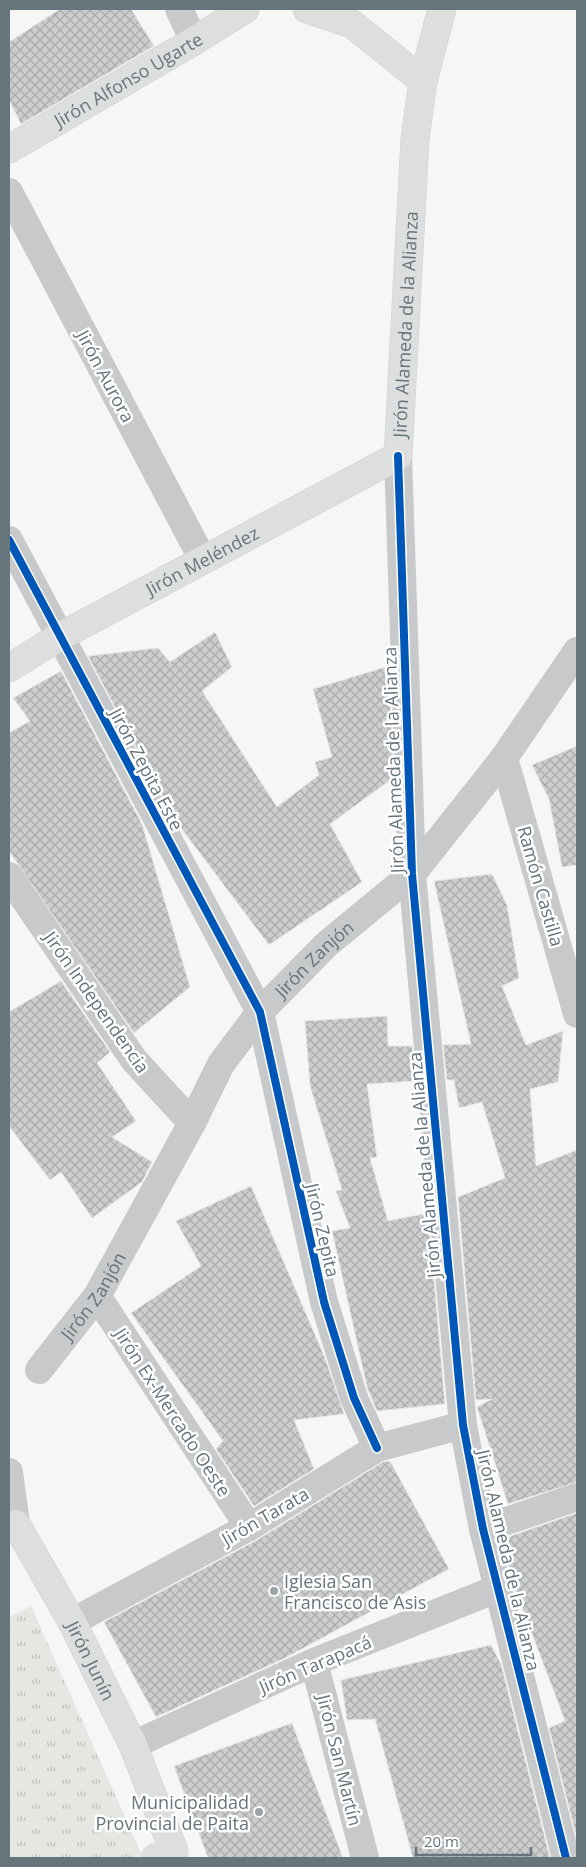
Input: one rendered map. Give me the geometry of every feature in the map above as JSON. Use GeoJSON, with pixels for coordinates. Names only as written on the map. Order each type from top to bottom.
{"type":"FeatureCollection","features":[{"type":"Feature","properties":{"kind":"main road","name":"Jirón Alfonso Ugarte"},"geometry":{"type":"LineString","coordinates":[[9,148],[194,41],[244,9]]}},
{"type":"Feature","properties":{"kind":"main road"},"geometry":{"type":"LineString","coordinates":[[307,9],[352,24],[423,81]]}},
{"type":"Feature","properties":{"kind":"main road","name":"Jirón Alameda de la Alianza"},"geometry":{"type":"LineString","coordinates":[[398,456],[415,139],[423,81],[442,9]]}},
{"type":"Feature","properties":{"kind":"main road","name":"Jirón Meléndez"},"geometry":{"type":"LineString","coordinates":[[9,668],[59,637],[398,456]]}},
{"type":"Feature","properties":{"kind":"main road","name":"Jirón Junín"},"geometry":{"type":"LineString","coordinates":[[12,1526],[72,1622],[133,1745],[165,1855]]}},
{"type":"Feature","properties":{"kind":"street"},"geometry":{"type":"LineString","coordinates":[[179,9],[194,41]]}},
{"type":"Feature","properties":{"kind":"street","name":"Jirón Aurora"},"geometry":{"type":"LineString","coordinates":[[9,192],[203,560]]}},
{"type":"Feature","properties":{"kind":"street","name":"Jirón Alameda de la Alianza"},"geometry":{"type":"LineString","coordinates":[[398,456],[412,874],[464,1425],[483,1529],[566,1858]]}},
{"type":"Feature","properties":{"kind":"street","name":"Jirón Zepita Este"},"geometry":{"type":"LineString","coordinates":[[9,540],[260,1012]]}},
{"type":"Feature","properties":{"kind":"street","name":"Jirón Zanjón"},"geometry":{"type":"LineString","coordinates":[[39,1370],[97,1296],[192,1123],[221,1064],[260,1012],[327,944],[412,874],[504,758],[577,651]]}},
{"type":"Feature","properties":{"kind":"street","name":"Ramón Castilla"},"geometry":{"type":"LineString","coordinates":[[504,758],[577,1014]]}},
{"type":"Feature","properties":{"kind":"street","name":"Jirón Independencia"},"geometry":{"type":"LineString","coordinates":[[9,876],[134,1060],[192,1123]]}},
{"type":"Feature","properties":{"kind":"street","name":"Jirón Zepita"},"geometry":{"type":"LineString","coordinates":[[260,1012],[324,1302],[354,1398],[377,1448]]}},
{"type":"Feature","properties":{"kind":"street","name":"Jirón Ex-Mercado Oeste"},"geometry":{"type":"LineString","coordinates":[[97,1296],[249,1527]]}},
{"type":"Feature","properties":{"kind":"street","name":"Jirón Tarata"},"geometry":{"type":"LineString","coordinates":[[72,1622],[249,1527],[377,1448],[464,1425]]}},
{"type":"Feature","properties":{"kind":"street","name":"Jirón Junín"},"geometry":{"type":"LineString","coordinates":[[9,1472],[12,1526]]}},
{"type":"Feature","properties":{"kind":"street"},"geometry":{"type":"LineString","coordinates":[[483,1529],[577,1497]]}},
{"type":"Feature","properties":{"kind":"street","name":"Jirón Tarapacá"},"geometry":{"type":"LineString","coordinates":[[133,1745],[314,1662],[499,1588]]}},
{"type":"Feature","properties":{"kind":"street","name":"Jirón San Martín"},"geometry":{"type":"LineString","coordinates":[[314,1662],[365,1858]]}},
{"type":"Feature","properties":{"kind":"green space"},"geometry":{"type":"Polygon","coordinates":[[[31,1606],[142,1855],[134,1858],[9,1858],[9,1617],[31,1606]]]}},
{"type":"Feature","properties":{"kind":"building"},"geometry":{"type":"Polygon","coordinates":[[[60,9],[131,9],[154,46],[21,124],[9,100],[9,42],[60,9]]]}},
{"type":"Feature","properties":{"kind":"building"},"geometry":{"type":"Polygon","coordinates":[[[215,632],[232,667],[202,691],[277,807],[319,775],[315,762],[332,757],[313,689],[389,666],[393,778],[330,824],[362,882],[269,945],[175,820],[88,656],[158,648],[170,662],[215,632]]]}},
{"type":"Feature","properties":{"kind":"building"},"geometry":{"type":"Polygon","coordinates":[[[61,671],[142,824],[190,987],[134,1033],[9,851],[9,733],[30,721],[13,698],[61,671]]]}},
{"type":"Feature","properties":{"kind":"building"},"geometry":{"type":"Polygon","coordinates":[[[577,746],[577,865],[562,867],[549,799],[532,765],[577,746]]]}},
{"type":"Feature","properties":{"kind":"building"},"geometry":{"type":"Polygon","coordinates":[[[492,874],[507,905],[519,978],[502,986],[526,1045],[563,1031],[558,1082],[530,1089],[536,1166],[577,1150],[577,1482],[508,1504],[477,1407],[492,1399],[476,1400],[458,1197],[505,1178],[482,1102],[459,1108],[454,1080],[447,1080],[443,1045],[471,1044],[434,881],[492,874]]]}},
{"type":"Feature","properties":{"kind":"building"},"geometry":{"type":"Polygon","coordinates":[[[61,981],[110,1052],[97,1063],[136,1121],[112,1137],[152,1162],[142,1182],[92,1218],[61,1172],[50,1180],[9,1126],[9,1012],[61,981]]]}},
{"type":"Feature","properties":{"kind":"building"},"geometry":{"type":"Polygon","coordinates":[[[387,1016],[388,1046],[412,1046],[416,1081],[367,1084],[377,1157],[370,1158],[388,1221],[428,1213],[445,1404],[377,1411],[367,1387],[332,1231],[350,1228],[336,1191],[342,1190],[310,1086],[305,1021],[387,1016]]]}},
{"type":"Feature","properties":{"kind":"building"},"geometry":{"type":"Polygon","coordinates":[[[251,1186],[325,1358],[344,1414],[294,1420],[314,1469],[254,1506],[216,1449],[223,1441],[131,1313],[201,1266],[176,1221],[251,1186]]]}},
{"type":"Feature","properties":{"kind":"building","name":"Iglesia San Francisco de Asis"},"geometry":{"type":"Polygon","coordinates":[[[390,1461],[449,1569],[285,1658],[156,1717],[104,1622],[257,1540],[383,1462],[390,1461]]]}},
{"type":"Feature","properties":{"kind":"building"},"geometry":{"type":"Polygon","coordinates":[[[577,1513],[577,1839],[549,1728],[565,1721],[511,1578],[502,1539],[577,1513]]]}},
{"type":"Feature","properties":{"kind":"building"},"geometry":{"type":"Polygon","coordinates":[[[491,1645],[501,1664],[550,1858],[413,1858],[375,1719],[347,1720],[341,1680],[491,1645]]]}},
{"type":"Feature","properties":{"kind":"building","name":"Municipalidad Provincial de Paita"},"geometry":{"type":"Polygon","coordinates":[[[292,1723],[343,1858],[208,1858],[174,1766],[292,1723]]]}},
{"type":"Feature","properties":{"kind":"cycle path"},"geometry":{"type":"LineString","coordinates":[[398,456],[412,874],[463,1425],[483,1529],[566,1858]]}},
{"type":"Feature","properties":{"kind":"cycle path"},"geometry":{"type":"LineString","coordinates":[[9,540],[260,1012],[324,1302],[354,1398],[377,1448]]}},
{"type":"Feature","properties":{"kind":"place","name":"Iglesia San Francisco de Asis"},"geometry":{"type":"Point","coordinates":[274,1591]}},
{"type":"Feature","properties":{"kind":"place","name":"Municipalidad Provincial de Paita"},"geometry":{"type":"Point","coordinates":[259,1812]}}]}
